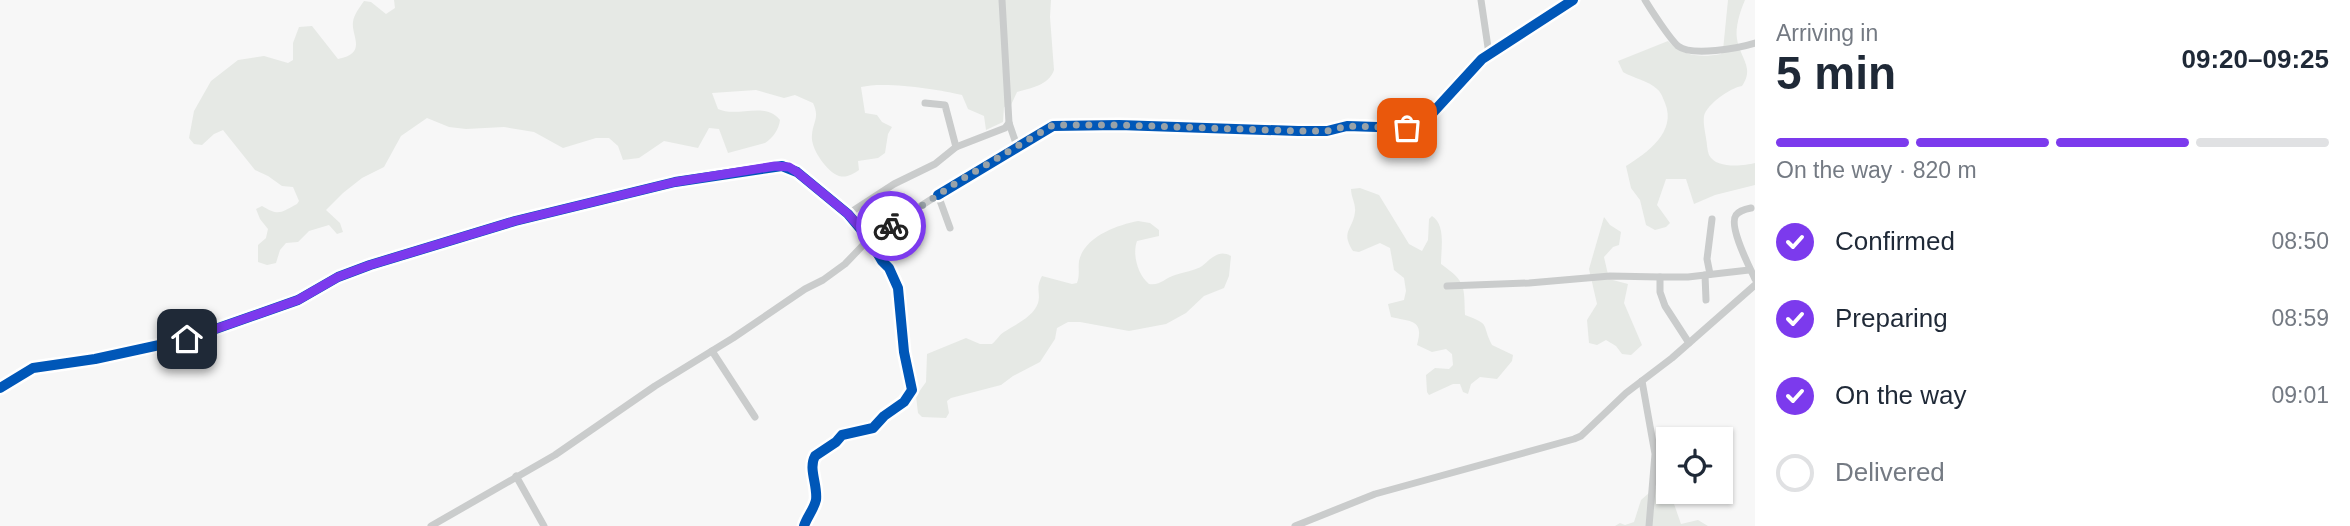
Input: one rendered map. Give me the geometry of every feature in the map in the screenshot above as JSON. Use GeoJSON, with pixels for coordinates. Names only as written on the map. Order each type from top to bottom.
{"type":"FeatureCollection","features":[{"type":"Feature","properties":{"kind":"street"},"geometry":{"type":"LineString","coordinates":[[1002,0],[1009,123],[1017,146]]}},
{"type":"Feature","properties":{"kind":"street"},"geometry":{"type":"LineString","coordinates":[[1481,0],[1489,54]]}},
{"type":"Feature","properties":{"kind":"street"},"geometry":{"type":"LineString","coordinates":[[431,526],[555,454],[655,386],[823,280],[845,264],[870,239],[1053,125],[1298,131],[1327,131],[1347,126],[1407,128],[1426,120],[1489,54],[1573,0]]}},
{"type":"Feature","properties":{"kind":"street"},"geometry":{"type":"LineString","coordinates":[[1645,0],[1678,46],[1688,50],[1736,48],[1755,43]]}},
{"type":"Feature","properties":{"kind":"street"},"geometry":{"type":"LineString","coordinates":[[925,103],[945,105],[956,147]]}},
{"type":"Feature","properties":{"kind":"street"},"geometry":{"type":"LineString","coordinates":[[848,214],[894,184],[935,164],[956,147],[1005,128],[1009,123]]}},
{"type":"Feature","properties":{"kind":"street"},"geometry":{"type":"LineString","coordinates":[[0,388],[33,368],[95,359],[187,339],[298,300],[338,277],[370,265],[515,221],[675,182],[782,166],[797,172],[848,214],[870,239],[897,281],[900,320],[912,387],[911,394],[904,402],[884,416],[873,428],[842,435],[815,456],[812,468],[816,488],[815,502],[804,526]]}},
{"type":"Feature","properties":{"kind":"street"},"geometry":{"type":"LineString","coordinates":[[938,195],[950,228]]}},
{"type":"Feature","properties":{"kind":"street"},"geometry":{"type":"LineString","coordinates":[[1751,208],[1737,214],[1734,219],[1736,233],[1749,270],[1755,279]]}},
{"type":"Feature","properties":{"kind":"street"},"geometry":{"type":"LineString","coordinates":[[1706,300],[1712,219]]}},
{"type":"Feature","properties":{"kind":"street"},"geometry":{"type":"LineString","coordinates":[[1447,286],[1540,282],[1610,275],[1660,277],[1749,270]]}},
{"type":"Feature","properties":{"kind":"street"},"geometry":{"type":"LineString","coordinates":[[1660,277],[1660,292],[1665,306],[1689,343]]}},
{"type":"Feature","properties":{"kind":"street"},"geometry":{"type":"LineString","coordinates":[[1296,526],[1375,494],[1574,439],[1755,285]]}},
{"type":"Feature","properties":{"kind":"street"},"geometry":{"type":"LineString","coordinates":[[712,351],[755,417]]}},
{"type":"Feature","properties":{"kind":"street"},"geometry":{"type":"LineString","coordinates":[[1642,381],[1655,454],[1650,526]]}},
{"type":"Feature","properties":{"kind":"street"},"geometry":{"type":"LineString","coordinates":[[516,476],[544,526]]}},
{"type":"Feature","properties":{"kind":"shaded area"},"geometry":{"type":"Polygon","coordinates":[[[394,0],[1051,0],[1054,70],[1044,82],[1017,92],[1011,105],[1004,107],[1003,122],[986,130],[984,116],[968,109],[962,95],[897,85],[861,87],[865,113],[877,115],[882,122],[892,127],[885,153],[878,158],[858,161],[859,170],[845,176],[834,174],[820,159],[812,140],[815,108],[813,103],[795,95],[784,98],[756,90],[712,93],[718,109],[774,114],[780,120],[778,127],[771,139],[765,143],[728,153],[719,129],[709,128],[698,148],[664,141],[639,158],[623,160],[618,146],[609,138],[596,138],[563,148],[534,132],[504,127],[449,127],[427,118],[401,136],[384,167],[362,178],[326,210],[340,223],[343,232],[337,234],[329,225],[309,231],[298,242],[286,243],[280,250],[276,263],[267,265],[258,262],[258,245],[266,238],[268,229],[256,209],[262,206],[280,212],[299,201],[293,187],[282,186],[255,170],[223,130],[202,145],[194,144],[189,138],[194,111],[211,81],[238,60],[264,56],[288,63],[293,60],[293,43],[299,27],[312,26],[338,59],[353,53],[356,44],[353,22],[364,1],[371,2],[386,14],[395,8],[394,0]]]}},
{"type":"Feature","properties":{"kind":"shaded area"},"geometry":{"type":"Polygon","coordinates":[[[1728,0],[1745,0],[1738,20],[1737,35],[1747,68],[1746,80],[1742,86],[1725,93],[1714,102],[1704,116],[1704,127],[1708,153],[1712,159],[1717,163],[1730,165],[1755,163],[1755,185],[1715,195],[1694,204],[1686,179],[1666,179],[1657,205],[1670,223],[1655,230],[1646,225],[1640,200],[1631,188],[1626,166],[1643,155],[1658,140],[1667,123],[1668,114],[1658,90],[1623,72],[1618,61],[1668,41],[1692,55],[1721,54],[1728,0]]]}},
{"type":"Feature","properties":{"kind":"shaded area"},"geometry":{"type":"Polygon","coordinates":[[[1360,188],[1379,195],[1409,244],[1422,251],[1428,240],[1429,219],[1432,216],[1436,220],[1442,237],[1441,264],[1455,275],[1462,285],[1465,315],[1483,323],[1492,345],[1513,355],[1512,361],[1497,379],[1480,377],[1471,384],[1468,394],[1463,392],[1460,384],[1453,384],[1429,395],[1426,375],[1435,368],[1449,369],[1453,365],[1452,354],[1446,349],[1432,352],[1417,345],[1418,326],[1411,321],[1391,317],[1388,304],[1404,300],[1406,291],[1404,278],[1394,270],[1390,248],[1380,243],[1359,252],[1353,251],[1349,244],[1347,235],[1355,209],[1351,189],[1360,188]]]}},
{"type":"Feature","properties":{"kind":"shaded area"},"geometry":{"type":"Polygon","coordinates":[[[1604,217],[1621,232],[1619,245],[1613,247],[1604,257],[1609,279],[1628,284],[1624,303],[1642,345],[1631,355],[1622,354],[1606,340],[1597,345],[1589,343],[1587,320],[1597,304],[1589,269],[1604,217]]]}},
{"type":"Feature","properties":{"kind":"shaded area"},"geometry":{"type":"Polygon","coordinates":[[[1138,221],[1150,223],[1159,230],[1159,236],[1137,241],[1136,246],[1139,270],[1149,284],[1197,269],[1215,256],[1226,254],[1231,256],[1229,276],[1224,288],[1204,296],[1186,313],[1166,324],[1129,331],[1068,322],[1057,328],[1055,339],[1040,362],[1001,385],[951,398],[947,401],[949,413],[946,418],[922,417],[918,413],[916,396],[926,382],[927,354],[966,338],[980,344],[992,344],[1002,333],[1024,320],[1036,308],[1042,276],[1077,283],[1079,261],[1087,245],[1111,229],[1138,221]]]}},
{"type":"Feature","properties":{"kind":"shaded area"},"geometry":{"type":"Polygon","coordinates":[[[1656,487],[1656,504],[1674,504],[1681,524],[1698,520],[1708,526],[1615,526],[1634,522],[1641,500],[1656,487]]]}},
{"type":"Feature","properties":{"kind":"cycle path"},"geometry":{"type":"LineString","coordinates":[[938,195],[1053,126],[1119,125],[1298,131],[1327,131],[1347,126],[1407,128],[1426,120],[1482,59],[1573,0]]}},
{"type":"Feature","properties":{"kind":"cycle path"},"geometry":{"type":"LineString","coordinates":[[0,388],[33,368],[95,359],[187,339],[298,300],[338,277],[370,265],[515,221],[675,182],[782,166],[797,172],[848,214],[889,268],[898,288],[904,352],[912,390],[904,402],[884,416],[873,428],[842,435],[815,456],[812,466],[816,500],[804,526]]}},
{"type":"Feature","properties":{"kind":"way so far"},"geometry":{"type":"LineString","coordinates":[[891,226],[959,181],[1053,125],[1298,131],[1327,131],[1347,126],[1407,128]]}},
{"type":"Feature","properties":{"kind":"route"},"geometry":{"type":"LineString","coordinates":[[187,339],[298,300],[338,277],[370,265],[515,221],[675,182],[775,166],[789,167],[848,214],[870,239],[891,226]]}}]}
